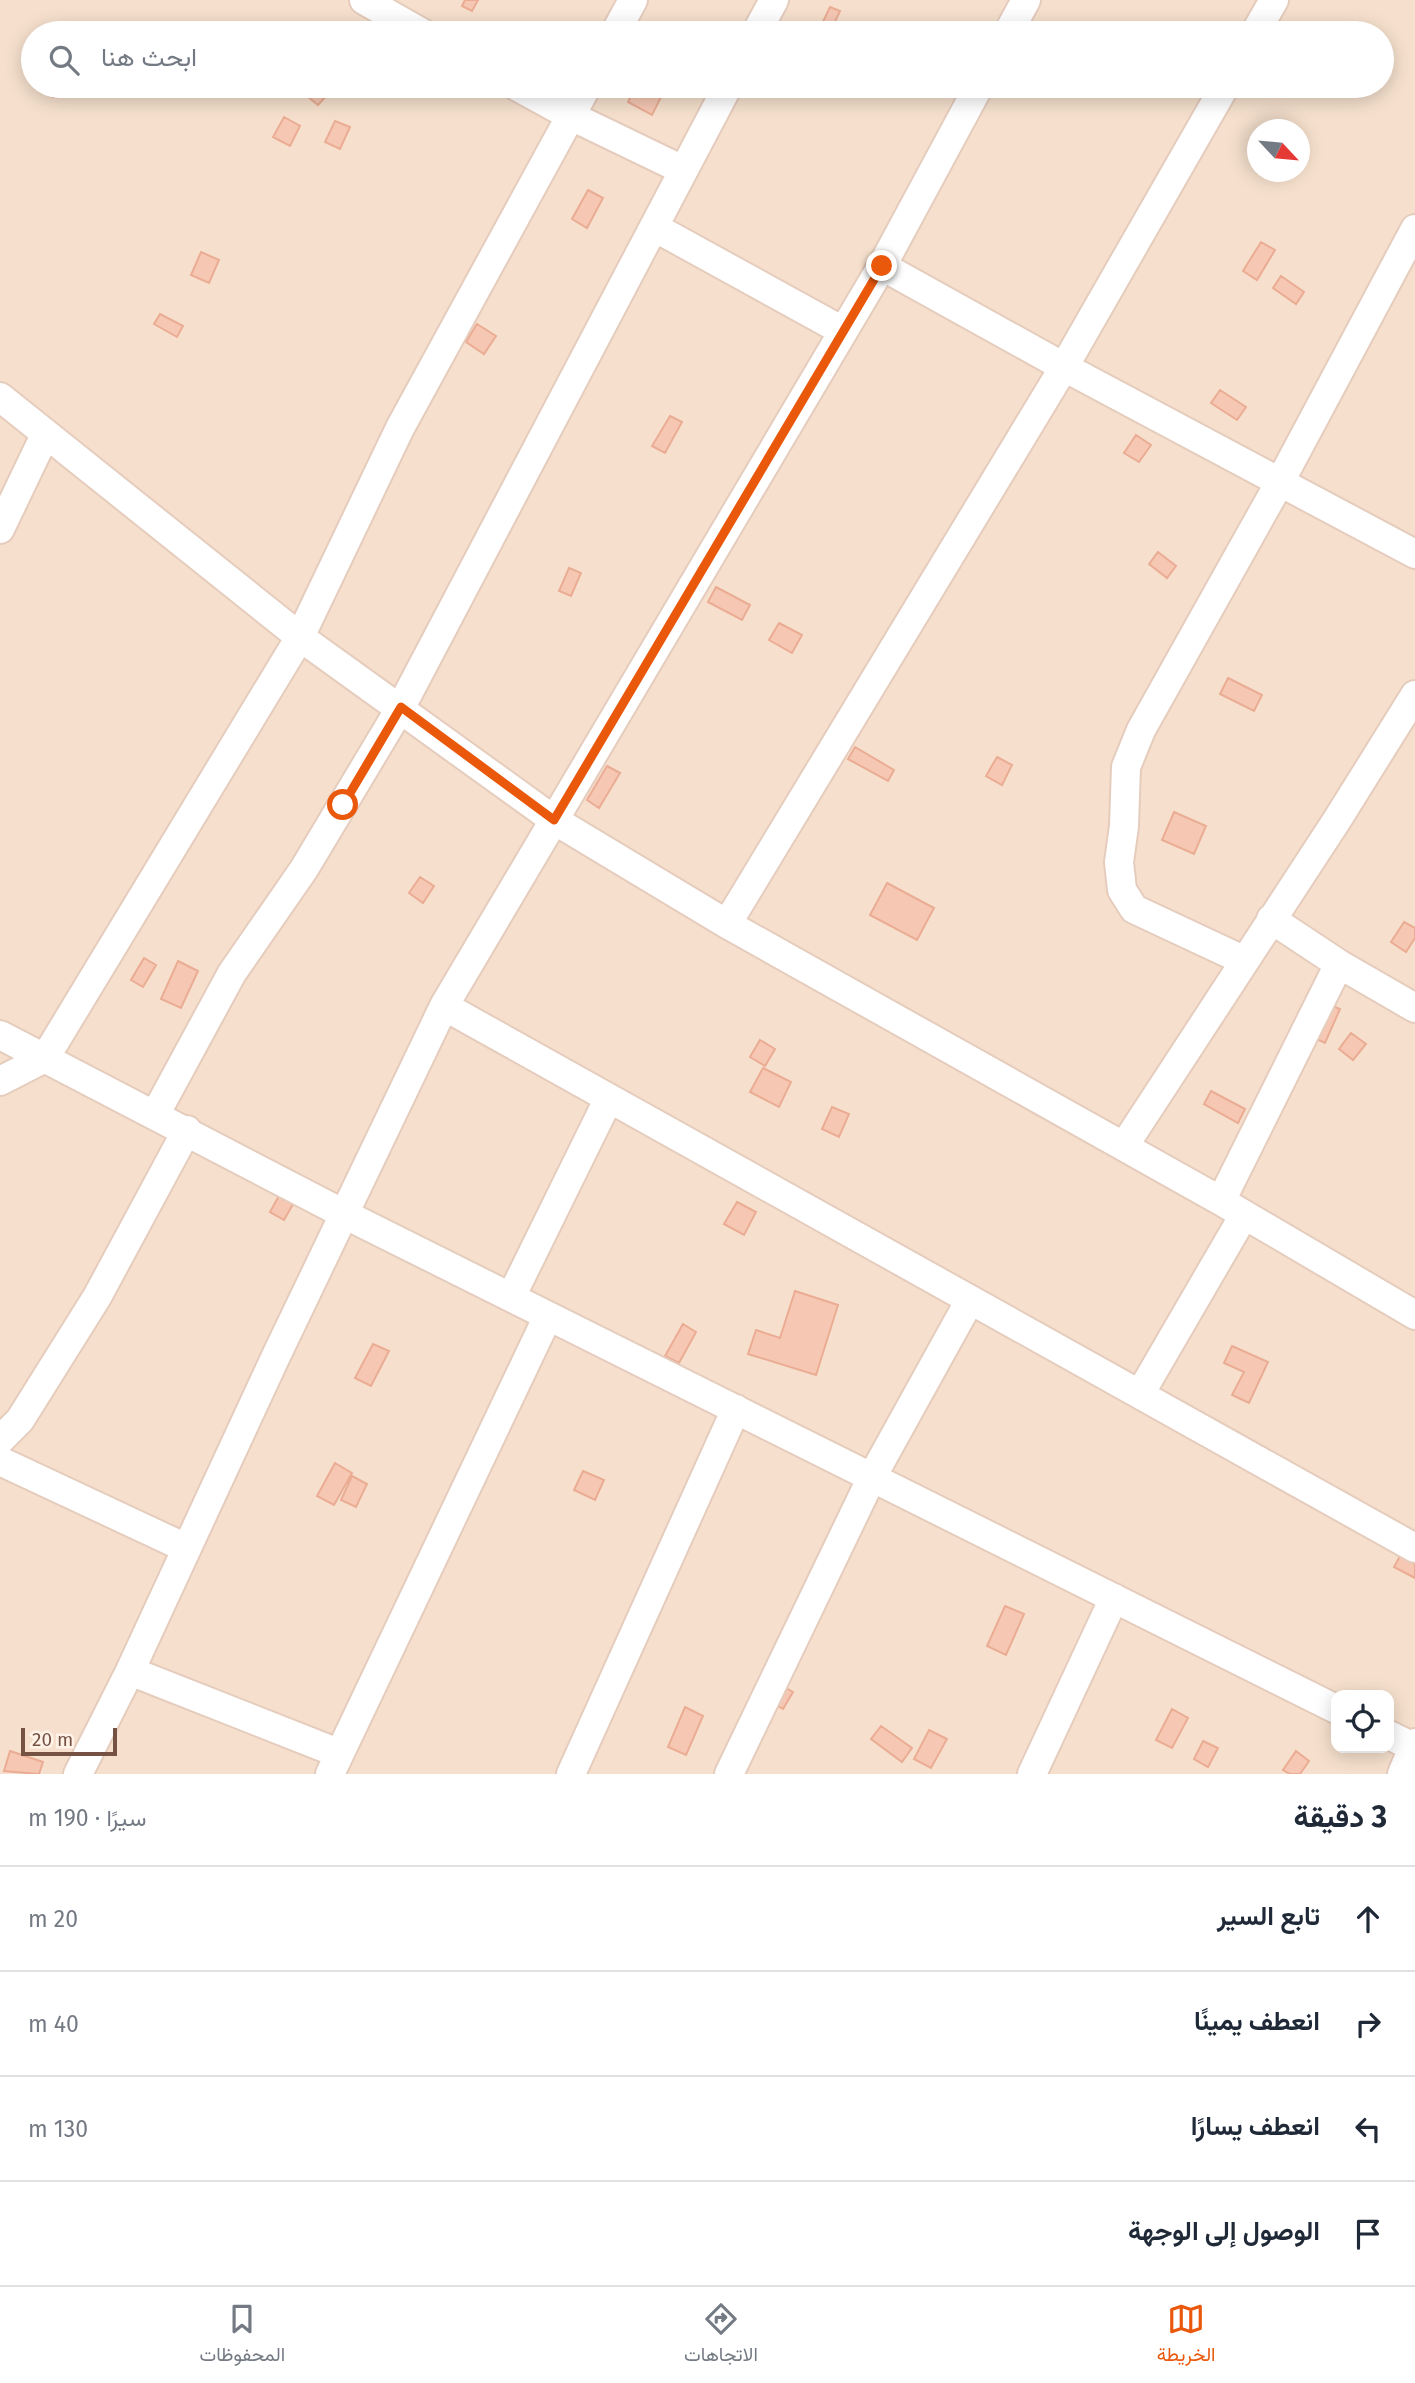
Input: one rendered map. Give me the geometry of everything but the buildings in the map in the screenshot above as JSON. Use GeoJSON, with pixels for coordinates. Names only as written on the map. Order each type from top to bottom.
{"type":"FeatureCollection","features":[{"type":"Feature","properties":{"kind":"street"},"geometry":{"type":"LineString","coordinates":[[622,21],[633,0]]}},
{"type":"Feature","properties":{"kind":"street"},"geometry":{"type":"LineString","coordinates":[[763,21],[774,0]]}},
{"type":"Feature","properties":{"kind":"street"},"geometry":{"type":"LineString","coordinates":[[1015,21],[1026,0]]}},
{"type":"Feature","properties":{"kind":"street"},"geometry":{"type":"LineString","coordinates":[[1262,21],[1274,0]]}},
{"type":"Feature","properties":{"kind":"street"},"geometry":{"type":"LineString","coordinates":[[373,2],[403,21]]}},
{"type":"Feature","properties":{"kind":"street"},"geometry":{"type":"LineString","coordinates":[[538,98],[683,170]]}},
{"type":"Feature","properties":{"kind":"street"},"geometry":{"type":"LineString","coordinates":[[0,1081],[45,1058],[300,637],[400,428],[581,98]]}},
{"type":"Feature","properties":{"kind":"street"},"geometry":{"type":"LineString","coordinates":[[156,1113],[232,973],[304,869],[401,707],[722,98]]}},
{"type":"Feature","properties":{"kind":"street"},"geometry":{"type":"LineString","coordinates":[[78,1774],[130,1671],[444,1006],[882,266],[973,98]]}},
{"type":"Feature","properties":{"kind":"street"},"geometry":{"type":"LineString","coordinates":[[727,925],[1064,367],[1218,98]]}},
{"type":"Feature","properties":{"kind":"street"},"geometry":{"type":"LineString","coordinates":[[654,226],[843,331]]}},
{"type":"Feature","properties":{"kind":"street"},"geometry":{"type":"LineString","coordinates":[[1243,960],[1134,909],[1122,890],[1119,862],[1124,826],[1126,767],[1141,730],[1281,480],[1415,229]]}},
{"type":"Feature","properties":{"kind":"street"},"geometry":{"type":"LineString","coordinates":[[882,266],[1064,367],[1281,480],[1415,554]]}},
{"type":"Feature","properties":{"kind":"street"},"geometry":{"type":"LineString","coordinates":[[0,397],[300,637],[401,707],[554,820],[727,925],[1124,1146],[1415,1315]]}},
{"type":"Feature","properties":{"kind":"street"},"geometry":{"type":"LineString","coordinates":[[0,529],[45,435]]}},
{"type":"Feature","properties":{"kind":"street"},"geometry":{"type":"LineString","coordinates":[[1124,1146],[1415,695]]}},
{"type":"Feature","properties":{"kind":"street"},"geometry":{"type":"LineString","coordinates":[[1271,919],[1339,964],[1415,1008]]}},
{"type":"Feature","properties":{"kind":"street"},"geometry":{"type":"LineString","coordinates":[[1140,1394],[1233,1208],[1339,964]]}},
{"type":"Feature","properties":{"kind":"street"},"geometry":{"type":"LineString","coordinates":[[444,1006],[1415,1548]]}},
{"type":"Feature","properties":{"kind":"street"},"geometry":{"type":"LineString","coordinates":[[0,1035],[156,1113],[344,1214],[1331,1706]]}},
{"type":"Feature","properties":{"kind":"street"},"geometry":{"type":"LineString","coordinates":[[511,1297],[608,1098]]}},
{"type":"Feature","properties":{"kind":"street"},"geometry":{"type":"LineString","coordinates":[[0,1440],[20,1420],[97,1297],[187,1130]]}},
{"type":"Feature","properties":{"kind":"street"},"geometry":{"type":"LineString","coordinates":[[729,1774],[872,1477],[970,1300]]}},
{"type":"Feature","properties":{"kind":"street"},"geometry":{"type":"LineString","coordinates":[[130,1671],[334,1763],[548,1316]]}},
{"type":"Feature","properties":{"kind":"street"},"geometry":{"type":"LineString","coordinates":[[571,1774],[736,1409]]}},
{"type":"Feature","properties":{"kind":"street"},"geometry":{"type":"LineString","coordinates":[[0,1461],[186,1548]]}},
{"type":"Feature","properties":{"kind":"street"},"geometry":{"type":"LineString","coordinates":[[1032,1774],[1114,1598]]}},
{"type":"Feature","properties":{"kind":"street"},"geometry":{"type":"LineString","coordinates":[[1402,1774],[1406,1742]]}},
{"type":"Feature","properties":{"kind":"shaded area"},"geometry":{"type":"Polygon","coordinates":[[[0,0],[1415,0],[1415,1774],[0,1774],[0,0]]]}},
{"type":"Feature","properties":{"kind":"route"},"geometry":{"type":"LineString","coordinates":[[343,805],[401,707],[554,820],[882,266]]}}]}
